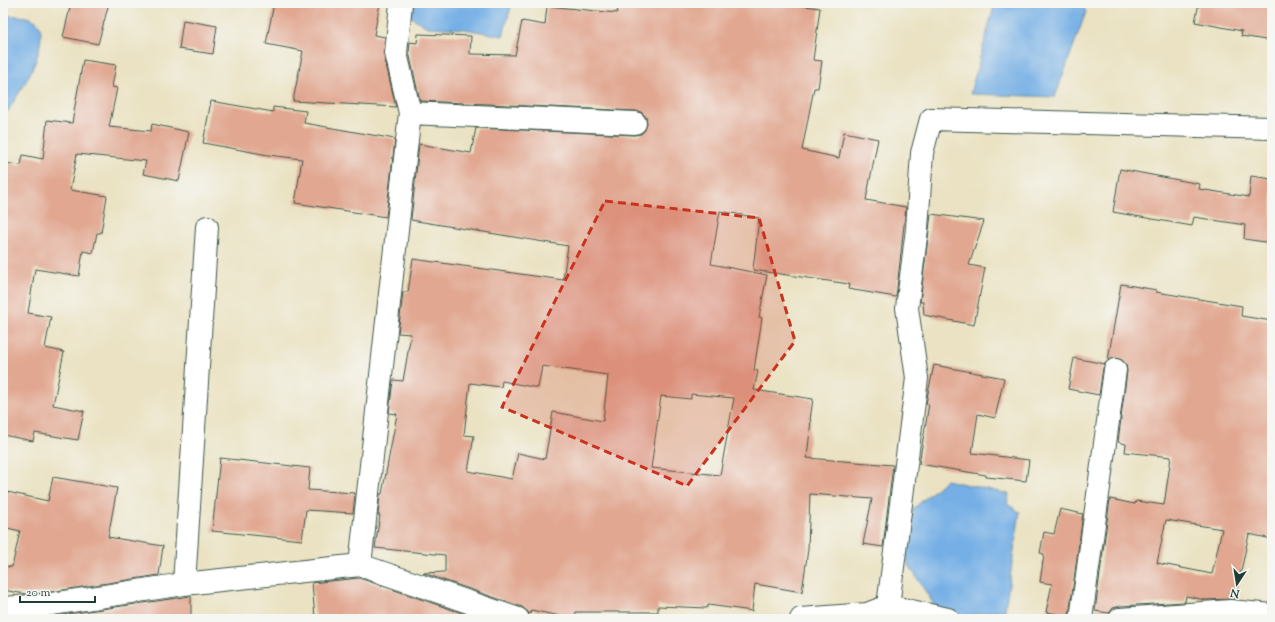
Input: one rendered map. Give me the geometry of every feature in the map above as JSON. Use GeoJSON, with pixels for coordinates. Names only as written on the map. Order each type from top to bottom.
{"type":"FeatureCollection","features":[{"type":"Feature","properties":{"kind":"street"},"geometry":{"type":"LineString","coordinates":[[360,565],[410,112],[396,53],[402,3]]}},
{"type":"Feature","properties":{"kind":"street"},"geometry":{"type":"LineString","coordinates":[[410,112],[635,123]]}},
{"type":"Feature","properties":{"kind":"street"},"geometry":{"type":"LineString","coordinates":[[888,606],[917,378],[907,308],[917,229],[922,153],[931,119],[1272,128]]}},
{"type":"Feature","properties":{"kind":"street"},"geometry":{"type":"LineString","coordinates":[[184,584],[207,227]]}},
{"type":"Feature","properties":{"kind":"street"},"geometry":{"type":"LineString","coordinates":[[1081,619],[1115,370]]}},
{"type":"Feature","properties":{"kind":"street"},"geometry":{"type":"LineString","coordinates":[[3,608],[45,605],[184,584],[360,565],[518,619]]}},
{"type":"Feature","properties":{"kind":"street"},"geometry":{"type":"LineString","coordinates":[[801,619],[867,614],[888,606],[948,619]]}},
{"type":"Feature","properties":{"kind":"street"},"geometry":{"type":"LineString","coordinates":[[1120,619],[1230,611],[1272,615]]}},
{"type":"Feature","properties":{"kind":"highlighted area"},"geometry":{"type":"Polygon","coordinates":[[[605,201],[759,218],[795,341],[687,486],[502,407],[605,201]]]}},
{"type":"Feature","properties":{"kind":"water"},"geometry":{"type":"Polygon","coordinates":[[[412,3],[512,3],[503,36],[464,29],[427,27],[411,17],[412,3]]]}},
{"type":"Feature","properties":{"kind":"water"},"geometry":{"type":"Polygon","coordinates":[[[995,3],[1081,3],[1086,12],[1055,97],[970,94],[995,3]]]}},
{"type":"Feature","properties":{"kind":"water"},"geometry":{"type":"Polygon","coordinates":[[[3,15],[33,19],[40,26],[41,35],[40,46],[34,65],[8,111],[3,117],[3,15]]]}},
{"type":"Feature","properties":{"kind":"water"},"geometry":{"type":"Polygon","coordinates":[[[946,480],[1009,494],[1007,504],[1020,512],[1005,610],[943,619],[905,559],[913,509],[946,480]]]}},
{"type":"Feature","properties":{"kind":"building"},"geometry":{"type":"Polygon","coordinates":[[[71,3],[109,3],[98,44],[63,37],[71,3]]]}},
{"type":"Feature","properties":{"kind":"building"},"geometry":{"type":"Polygon","coordinates":[[[274,3],[380,3],[374,35],[385,37],[384,56],[396,107],[293,101],[303,51],[266,44],[274,3]]]}},
{"type":"Feature","properties":{"kind":"building"},"geometry":{"type":"Polygon","coordinates":[[[619,3],[736,3],[759,6],[760,3],[782,3],[820,8],[813,60],[822,61],[818,88],[814,88],[802,150],[839,158],[844,132],[878,139],[866,200],[906,207],[896,297],[848,289],[849,284],[753,270],[759,218],[720,211],[711,264],[767,275],[759,317],[762,318],[754,370],[758,371],[754,390],[813,399],[807,458],[893,465],[883,547],[863,544],[872,499],[810,494],[808,549],[802,592],[755,584],[752,611],[708,605],[707,608],[658,606],[658,612],[576,612],[574,619],[531,610],[530,614],[522,607],[423,573],[445,572],[445,555],[375,548],[380,515],[378,515],[380,494],[382,494],[397,414],[389,413],[393,380],[403,381],[411,334],[398,333],[403,292],[408,292],[413,259],[563,280],[568,246],[411,220],[419,144],[471,153],[476,128],[634,135],[641,134],[645,130],[647,124],[646,117],[641,112],[636,111],[420,101],[409,52],[410,42],[417,43],[418,34],[471,36],[470,54],[515,55],[522,21],[545,25],[547,6],[617,13],[619,3]],[[542,366],[538,388],[502,381],[501,387],[470,383],[464,435],[474,436],[468,471],[512,479],[518,453],[545,459],[553,412],[603,421],[608,375],[542,366]],[[691,394],[691,399],[661,396],[651,468],[720,475],[734,398],[691,394]]]}},
{"type":"Feature","properties":{"kind":"building"},"geometry":{"type":"Polygon","coordinates":[[[1199,3],[1272,3],[1272,41],[1241,36],[1242,31],[1195,22],[1199,3]]]}},
{"type":"Feature","properties":{"kind":"building"},"geometry":{"type":"Polygon","coordinates":[[[183,20],[217,26],[213,54],[179,49],[183,20]]]}},
{"type":"Feature","properties":{"kind":"building"},"geometry":{"type":"Polygon","coordinates":[[[83,60],[116,65],[112,87],[117,88],[109,127],[151,131],[152,124],[189,132],[179,181],[143,174],[146,161],[77,154],[70,190],[107,196],[101,233],[97,233],[93,253],[83,251],[79,276],[35,269],[28,313],[51,317],[45,348],[64,352],[53,405],[84,411],[78,440],[35,433],[33,441],[3,435],[3,163],[21,165],[23,155],[43,159],[47,120],[72,123],[83,60]]]}},
{"type":"Feature","properties":{"kind":"building"},"geometry":{"type":"Polygon","coordinates":[[[211,101],[273,112],[273,107],[306,111],[304,123],[395,139],[386,217],[295,203],[302,159],[268,155],[203,143],[211,101]]]}},
{"type":"Feature","properties":{"kind":"building"},"geometry":{"type":"Polygon","coordinates":[[[1120,169],[1200,184],[1199,189],[1249,197],[1251,176],[1272,179],[1272,243],[1244,239],[1245,225],[1194,217],[1192,226],[1113,212],[1120,169]]]}},
{"type":"Feature","properties":{"kind":"building"},"geometry":{"type":"Polygon","coordinates":[[[931,214],[984,221],[969,265],[985,268],[974,325],[924,315],[923,302],[920,302],[931,214]]]}},
{"type":"Feature","properties":{"kind":"building"},"geometry":{"type":"Polygon","coordinates":[[[1121,284],[1157,290],[1156,292],[1242,306],[1241,316],[1272,321],[1272,539],[1249,534],[1235,599],[1205,600],[1186,596],[1185,602],[1121,606],[1113,608],[1109,613],[1095,611],[1110,499],[1135,504],[1136,501],[1164,505],[1171,457],[1125,452],[1126,444],[1118,442],[1127,371],[1126,365],[1122,360],[1116,358],[1108,360],[1121,284]],[[1166,520],[1157,563],[1212,574],[1222,529],[1166,520]]]}},
{"type":"Feature","properties":{"kind":"building"},"geometry":{"type":"Polygon","coordinates":[[[1074,358],[1105,364],[1103,368],[1099,395],[1068,389],[1074,358]]]}},
{"type":"Feature","properties":{"kind":"building"},"geometry":{"type":"Polygon","coordinates":[[[934,365],[1004,378],[995,418],[978,414],[972,453],[1029,460],[1026,481],[986,477],[986,475],[919,464],[929,404],[926,404],[934,365]]]}},
{"type":"Feature","properties":{"kind":"building"},"geometry":{"type":"Polygon","coordinates":[[[220,458],[310,468],[308,490],[355,493],[353,513],[306,510],[302,540],[212,531],[220,458]]]}},
{"type":"Feature","properties":{"kind":"building"},"geometry":{"type":"Polygon","coordinates":[[[53,477],[117,488],[108,537],[163,546],[159,575],[44,593],[25,594],[3,590],[3,566],[12,567],[20,531],[3,527],[3,491],[48,501],[53,477]]]}},
{"type":"Feature","properties":{"kind":"building"},"geometry":{"type":"Polygon","coordinates":[[[1060,509],[1083,514],[1069,616],[1046,612],[1052,584],[1040,582],[1044,554],[1040,553],[1044,532],[1054,534],[1060,509]]]}},
{"type":"Feature","properties":{"kind":"building"},"geometry":{"type":"Polygon","coordinates":[[[359,578],[479,619],[342,619],[342,615],[315,617],[312,583],[359,578]]]}},
{"type":"Feature","properties":{"kind":"building"},"geometry":{"type":"Polygon","coordinates":[[[191,596],[191,619],[27,619],[47,617],[191,596]]]}}]}
